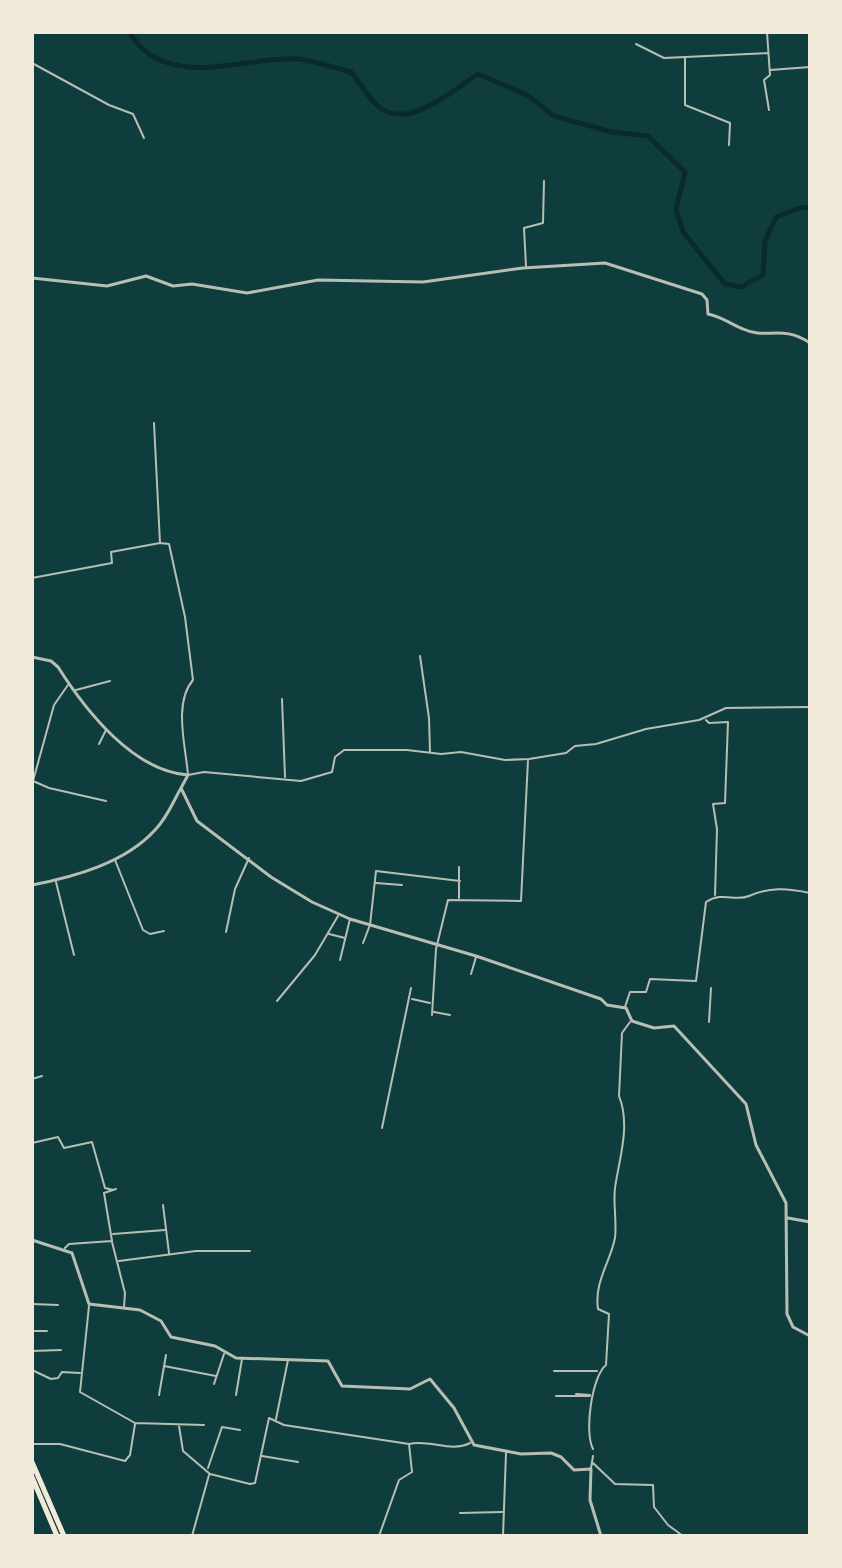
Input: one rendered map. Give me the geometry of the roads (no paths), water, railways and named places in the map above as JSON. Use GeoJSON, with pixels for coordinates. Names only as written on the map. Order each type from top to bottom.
{"type":"FeatureCollection","features":[{"type":"Feature","properties":{"kind":"highway"},"geometry":{"type":"LineString","coordinates":[[32,1462],[64,1536]]}},
{"type":"Feature","properties":{"kind":"highway"},"geometry":{"type":"LineString","coordinates":[[32,1477],[57,1536]]}},
{"type":"Feature","properties":{"kind":"street"},"geometry":{"type":"LineString","coordinates":[[767,32],[770,75],[764,80],[769,110]]}},
{"type":"Feature","properties":{"kind":"street"},"geometry":{"type":"LineString","coordinates":[[636,44],[664,58],[768,53]]}},
{"type":"Feature","properties":{"kind":"street"},"geometry":{"type":"LineString","coordinates":[[685,57],[685,105],[730,123],[729,145]]}},
{"type":"Feature","properties":{"kind":"street"},"geometry":{"type":"LineString","coordinates":[[32,63],[109,105],[133,114],[144,138]]}},
{"type":"Feature","properties":{"kind":"street"},"geometry":{"type":"LineString","coordinates":[[769,70],[810,67]]}},
{"type":"Feature","properties":{"kind":"street"},"geometry":{"type":"LineString","coordinates":[[526,268],[524,228],[543,223],[544,181]]}},
{"type":"Feature","properties":{"kind":"street"},"geometry":{"type":"LineString","coordinates":[[32,278],[107,286],[146,276],[173,286],[192,284],[247,293],[282,284],[318,280],[423,282],[526,268],[585,263],[618,265],[702,294],[707,300],[708,314],[730,320],[745,331],[789,332],[810,343]]}},
{"type":"Feature","properties":{"kind":"street"},"geometry":{"type":"LineString","coordinates":[[154,423],[160,543]]}},
{"type":"Feature","properties":{"kind":"street"},"geometry":{"type":"LineString","coordinates":[[32,578],[112,563],[111,552],[169,544],[191,653],[193,680],[188,686],[182,726],[188,775],[157,828],[140,845],[114,858],[56,880],[32,885]]}},
{"type":"Feature","properties":{"kind":"street"},"geometry":{"type":"LineString","coordinates":[[420,656],[429,718],[430,753]]}},
{"type":"Feature","properties":{"kind":"street"},"geometry":{"type":"LineString","coordinates":[[32,657],[51,661],[107,729],[169,773],[188,775],[204,772],[301,781],[332,772],[335,757],[344,750],[461,752],[505,760],[529,759],[566,753],[575,746],[596,744],[704,718],[726,708],[810,707]]}},
{"type":"Feature","properties":{"kind":"street"},"geometry":{"type":"LineString","coordinates":[[75,691],[110,681]]}},
{"type":"Feature","properties":{"kind":"street"},"geometry":{"type":"LineString","coordinates":[[69,684],[54,705],[33,781],[49,788],[106,801]]}},
{"type":"Feature","properties":{"kind":"street"},"geometry":{"type":"LineString","coordinates":[[282,699],[285,779]]}},
{"type":"Feature","properties":{"kind":"street"},"geometry":{"type":"LineString","coordinates":[[704,718],[709,723],[728,722],[725,803],[713,804],[717,829],[715,896]]}},
{"type":"Feature","properties":{"kind":"street"},"geometry":{"type":"LineString","coordinates":[[99,744],[107,729]]}},
{"type":"Feature","properties":{"kind":"street"},"geometry":{"type":"LineString","coordinates":[[450,1015],[432,1013],[431,1003],[448,900],[521,901],[529,759]]}},
{"type":"Feature","properties":{"kind":"street"},"geometry":{"type":"LineString","coordinates":[[181,788],[197,821],[283,885],[338,915],[476,956],[601,999],[607,1005],[625,1008]]}},
{"type":"Feature","properties":{"kind":"street"},"geometry":{"type":"LineString","coordinates":[[114,858],[143,930],[150,934],[164,931]]}},
{"type":"Feature","properties":{"kind":"street"},"geometry":{"type":"LineString","coordinates":[[226,932],[235,889],[249,858]]}},
{"type":"Feature","properties":{"kind":"street"},"geometry":{"type":"LineString","coordinates":[[459,867],[459,899]]}},
{"type":"Feature","properties":{"kind":"street"},"geometry":{"type":"LineString","coordinates":[[363,943],[370,925],[376,871],[460,881]]}},
{"type":"Feature","properties":{"kind":"street"},"geometry":{"type":"LineString","coordinates":[[56,880],[74,955]]}},
{"type":"Feature","properties":{"kind":"street"},"geometry":{"type":"LineString","coordinates":[[375,883],[402,885]]}},
{"type":"Feature","properties":{"kind":"street"},"geometry":{"type":"LineString","coordinates":[[810,893],[758,889],[746,897],[715,896],[706,902],[696,981],[650,979],[646,992],[630,992],[625,1008],[632,1021],[654,1028],[674,1026],[695,1052],[726,1078],[746,1104],[756,1145],[786,1203],[787,1314],[793,1327],[810,1336]]}},
{"type":"Feature","properties":{"kind":"street"},"geometry":{"type":"LineString","coordinates":[[277,1001],[328,934],[338,915]]}},
{"type":"Feature","properties":{"kind":"street"},"geometry":{"type":"LineString","coordinates":[[340,960],[350,919]]}},
{"type":"Feature","properties":{"kind":"street"},"geometry":{"type":"LineString","coordinates":[[328,934],[345,938]]}},
{"type":"Feature","properties":{"kind":"street"},"geometry":{"type":"LineString","coordinates":[[471,974],[476,956]]}},
{"type":"Feature","properties":{"kind":"street"},"geometry":{"type":"LineString","coordinates":[[382,1128],[411,988]]}},
{"type":"Feature","properties":{"kind":"street"},"geometry":{"type":"LineString","coordinates":[[709,1022],[711,988]]}},
{"type":"Feature","properties":{"kind":"street"},"geometry":{"type":"LineString","coordinates":[[410,999],[431,1003]]}},
{"type":"Feature","properties":{"kind":"street"},"geometry":{"type":"LineString","coordinates":[[554,1371],[598,1371],[606,1365],[609,1314],[597,1308],[599,1282],[614,1240],[615,1190],[623,1159],[622,1105],[619,1096],[622,1033],[632,1021]]}},
{"type":"Feature","properties":{"kind":"street"},"geometry":{"type":"LineString","coordinates":[[32,1079],[42,1076]]}},
{"type":"Feature","properties":{"kind":"street"},"geometry":{"type":"LineString","coordinates":[[32,1143],[58,1137],[64,1148],[92,1142],[105,1188],[114,1189],[104,1193],[114,1259]]}},
{"type":"Feature","properties":{"kind":"street"},"geometry":{"type":"LineString","coordinates":[[163,1205],[170,1254]]}},
{"type":"Feature","properties":{"kind":"street"},"geometry":{"type":"LineString","coordinates":[[788,1218],[810,1222]]}},
{"type":"Feature","properties":{"kind":"street"},"geometry":{"type":"LineString","coordinates":[[111,1235],[165,1230]]}},
{"type":"Feature","properties":{"kind":"street"},"geometry":{"type":"LineString","coordinates":[[32,1240],[65,1248],[72,1253],[89,1304],[80,1392],[135,1423],[204,1425]]}},
{"type":"Feature","properties":{"kind":"street"},"geometry":{"type":"LineString","coordinates":[[65,1248],[69,1244],[112,1241]]}},
{"type":"Feature","properties":{"kind":"street"},"geometry":{"type":"LineString","coordinates":[[106,1261],[170,1254],[250,1251]]}},
{"type":"Feature","properties":{"kind":"street"},"geometry":{"type":"LineString","coordinates":[[119,1261],[125,1293],[123,1309]]}},
{"type":"Feature","properties":{"kind":"street"},"geometry":{"type":"LineString","coordinates":[[32,1304],[58,1305]]}},
{"type":"Feature","properties":{"kind":"street"},"geometry":{"type":"LineString","coordinates":[[89,1304],[140,1310],[161,1321],[171,1337],[215,1346],[224,1353],[242,1359],[328,1361],[338,1384],[349,1387],[410,1389],[430,1379],[454,1408],[470,1443]]}},
{"type":"Feature","properties":{"kind":"street"},"geometry":{"type":"LineString","coordinates":[[32,1331],[47,1331]]}},
{"type":"Feature","properties":{"kind":"street"},"geometry":{"type":"LineString","coordinates":[[32,1351],[61,1350]]}},
{"type":"Feature","properties":{"kind":"street"},"geometry":{"type":"LineString","coordinates":[[214,1384],[224,1353]]}},
{"type":"Feature","properties":{"kind":"street"},"geometry":{"type":"LineString","coordinates":[[159,1395],[166,1355]]}},
{"type":"Feature","properties":{"kind":"street"},"geometry":{"type":"LineString","coordinates":[[236,1395],[242,1359]]}},
{"type":"Feature","properties":{"kind":"street"},"geometry":{"type":"LineString","coordinates":[[276,1420],[288,1360]]}},
{"type":"Feature","properties":{"kind":"street"},"geometry":{"type":"LineString","coordinates":[[164,1366],[216,1376]]}},
{"type":"Feature","properties":{"kind":"street"},"geometry":{"type":"LineString","coordinates":[[32,1370],[51,1379],[58,1378],[62,1372],[81,1373]]}},
{"type":"Feature","properties":{"kind":"street"},"geometry":{"type":"LineString","coordinates":[[593,1449],[590,1436],[591,1395],[598,1371]]}},
{"type":"Feature","properties":{"kind":"street"},"geometry":{"type":"LineString","coordinates":[[576,1394],[591,1395]]}},
{"type":"Feature","properties":{"kind":"street"},"geometry":{"type":"LineString","coordinates":[[556,1396],[591,1395]]}},
{"type":"Feature","properties":{"kind":"street"},"geometry":{"type":"LineString","coordinates":[[179,1426],[183,1451],[210,1474],[253,1484],[269,1418],[284,1425],[347,1433],[366,1440],[409,1444],[433,1441],[458,1448],[470,1443],[507,1452],[551,1453],[561,1457],[574,1470],[591,1469]]}},
{"type":"Feature","properties":{"kind":"street"},"geometry":{"type":"LineString","coordinates":[[32,1444],[60,1444],[125,1461],[130,1455],[135,1423]]}},
{"type":"Feature","properties":{"kind":"street"},"geometry":{"type":"LineString","coordinates":[[206,1469],[222,1427],[240,1430]]}},
{"type":"Feature","properties":{"kind":"street"},"geometry":{"type":"LineString","coordinates":[[379,1536],[399,1480],[412,1472],[409,1444]]}},
{"type":"Feature","properties":{"kind":"street"},"geometry":{"type":"LineString","coordinates":[[503,1536],[507,1452]]}},
{"type":"Feature","properties":{"kind":"street"},"geometry":{"type":"LineString","coordinates":[[261,1455],[298,1462]]}},
{"type":"Feature","properties":{"kind":"street"},"geometry":{"type":"LineString","coordinates":[[593,1456],[590,1500],[601,1536]]}},
{"type":"Feature","properties":{"kind":"street"},"geometry":{"type":"LineString","coordinates":[[593,1463],[615,1484],[653,1485],[654,1507],[668,1525],[683,1536]]}},
{"type":"Feature","properties":{"kind":"street"},"geometry":{"type":"LineString","coordinates":[[192,1536],[210,1474]]}},
{"type":"Feature","properties":{"kind":"street"},"geometry":{"type":"LineString","coordinates":[[460,1513],[503,1512]]}},
{"type":"Feature","properties":{"kind":"waterway"},"geometry":{"type":"LineString","coordinates":[[129,32],[145,51],[164,62],[184,67],[297,59],[351,72],[374,102],[390,113],[416,112],[430,106],[478,74],[527,95],[554,116],[612,132],[648,136],[685,172],[676,209],[683,232],[725,284],[741,287],[763,275],[765,241],[776,217],[810,207]]}}]}
